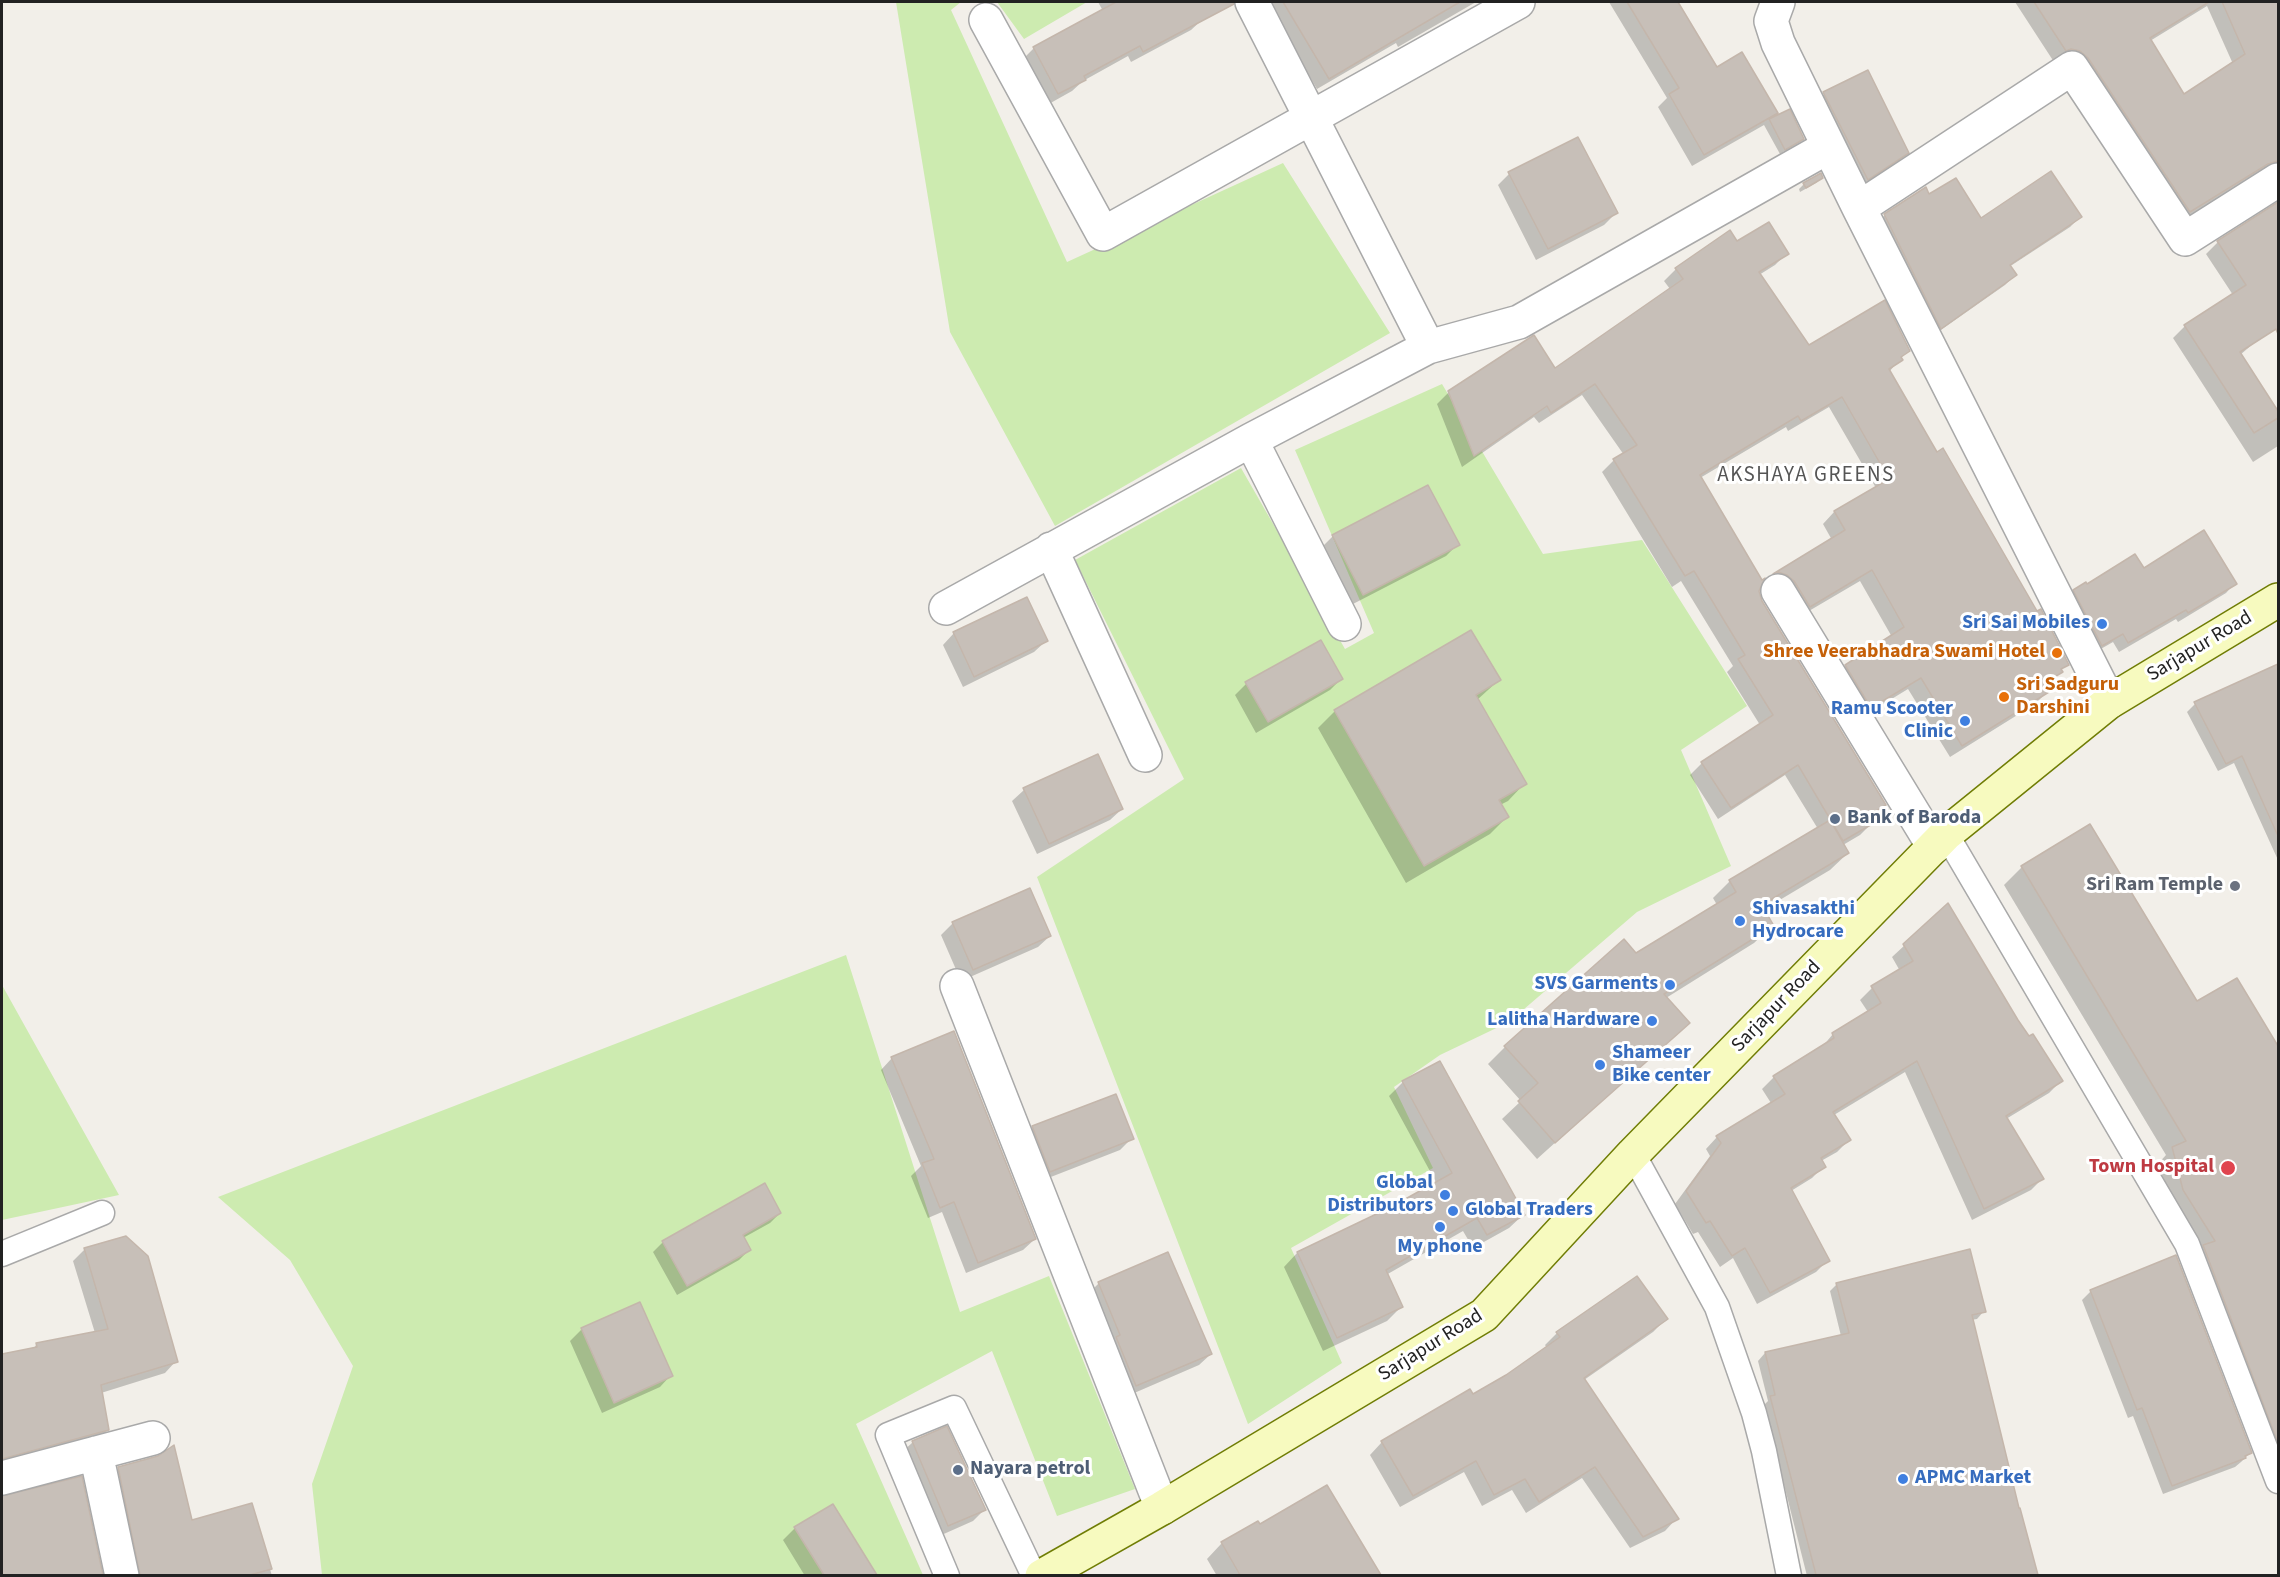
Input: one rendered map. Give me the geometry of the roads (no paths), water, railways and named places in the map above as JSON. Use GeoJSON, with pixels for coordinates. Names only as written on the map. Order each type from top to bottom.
{"type":"FeatureCollection","features":[{"type":"Feature","properties":{"kind":"main road","name":"Sarjapur Road"},"geometry":{"type":"LineString","coordinates":[[1042,1575],[1162,1508],[1484,1315],[1633,1154],[1940,841],[2109,702],[2278,600]]}},
{"type":"Feature","properties":{"kind":"street"},"geometry":{"type":"LineString","coordinates":[[1252,2],[1428,347]]}},
{"type":"Feature","properties":{"kind":"street"},"geometry":{"type":"LineString","coordinates":[[986,20],[1103,234],[1514,2]]}},
{"type":"Feature","properties":{"kind":"street"},"geometry":{"type":"LineString","coordinates":[[1778,2],[1771,21],[1778,44],[2109,702]]}},
{"type":"Feature","properties":{"kind":"street"},"geometry":{"type":"LineString","coordinates":[[1859,208],[2072,68],[2184,239],[2278,180]]}},
{"type":"Feature","properties":{"kind":"street"},"geometry":{"type":"LineString","coordinates":[[946,608],[1251,440],[1428,347],[1519,322],[1828,147]]}},
{"type":"Feature","properties":{"kind":"street"},"geometry":{"type":"LineString","coordinates":[[1251,440],[1344,624]]}},
{"type":"Feature","properties":{"kind":"street"},"geometry":{"type":"LineString","coordinates":[[1052,549],[1145,755]]}},
{"type":"Feature","properties":{"kind":"street"},"geometry":{"type":"LineString","coordinates":[[1778,591],[1940,841]]}},
{"type":"Feature","properties":{"kind":"street"},"geometry":{"type":"LineString","coordinates":[[957,986],[1162,1508]]}},
{"type":"Feature","properties":{"kind":"street"},"geometry":{"type":"LineString","coordinates":[[2,1478],[153,1438]]}},
{"type":"Feature","properties":{"kind":"street"},"geometry":{"type":"LineString","coordinates":[[96,1453],[122,1575]]}},
{"type":"Feature","properties":{"kind":"lane"},"geometry":{"type":"LineString","coordinates":[[1940,841],[2187,1244],[2278,1481]]}},
{"type":"Feature","properties":{"kind":"lane"},"geometry":{"type":"LineString","coordinates":[[1633,1154],[1717,1307],[1762,1442],[1789,1575]]}},
{"type":"Feature","properties":{"kind":"lane"},"geometry":{"type":"LineString","coordinates":[[2,1254],[102,1213]]}},
{"type":"Feature","properties":{"kind":"lane"},"geometry":{"type":"LineString","coordinates":[[947,1575],[888,1435],[954,1408],[1034,1575]]}},
{"type":"Feature","properties":{"kind":"place","name":"Sri Sai Mobiles"},"geometry":{"type":"Point","coordinates":[2102,624]}},
{"type":"Feature","properties":{"kind":"place","name":"Shree Veerabhadra Swami Hotel"},"geometry":{"type":"Point","coordinates":[2057,653]}},
{"type":"Feature","properties":{"kind":"place","name":"Sri Sadguru Darshini"},"geometry":{"type":"Point","coordinates":[2004,697]}},
{"type":"Feature","properties":{"kind":"place","name":"Ramu Scooter Clinic"},"geometry":{"type":"Point","coordinates":[1965,721]}},
{"type":"Feature","properties":{"kind":"place","name":"Bank of Baroda"},"geometry":{"type":"Point","coordinates":[1835,819]}},
{"type":"Feature","properties":{"kind":"place","name":"Sri Ram Temple"},"geometry":{"type":"Point","coordinates":[2235,886]}},
{"type":"Feature","properties":{"kind":"place","name":"Shivasakthi Hydrocare"},"geometry":{"type":"Point","coordinates":[1740,921]}},
{"type":"Feature","properties":{"kind":"place","name":"SVS Garments"},"geometry":{"type":"Point","coordinates":[1670,985]}},
{"type":"Feature","properties":{"kind":"place","name":"Lalitha Hardware"},"geometry":{"type":"Point","coordinates":[1652,1021]}},
{"type":"Feature","properties":{"kind":"place","name":"Shameer Bike center"},"geometry":{"type":"Point","coordinates":[1600,1065]}},
{"type":"Feature","properties":{"kind":"place","name":"Town Hospital"},"geometry":{"type":"Point","coordinates":[2228,1168]}},
{"type":"Feature","properties":{"kind":"place","name":"Global Distributors"},"geometry":{"type":"Point","coordinates":[1445,1195]}},
{"type":"Feature","properties":{"kind":"place","name":"Global Traders"},"geometry":{"type":"Point","coordinates":[1453,1211]}},
{"type":"Feature","properties":{"kind":"place","name":"My phone"},"geometry":{"type":"Point","coordinates":[1440,1227]}},
{"type":"Feature","properties":{"kind":"place","name":"Nayara petrol"},"geometry":{"type":"Point","coordinates":[958,1470]}},
{"type":"Feature","properties":{"kind":"place","name":"APMC Market"},"geometry":{"type":"Point","coordinates":[1903,1479]}},
{"type":"Feature","properties":{"kind":"district","name":"AKSHAYA GREENS"},"geometry":{"type":"Point","coordinates":[1806,476]}}]}
